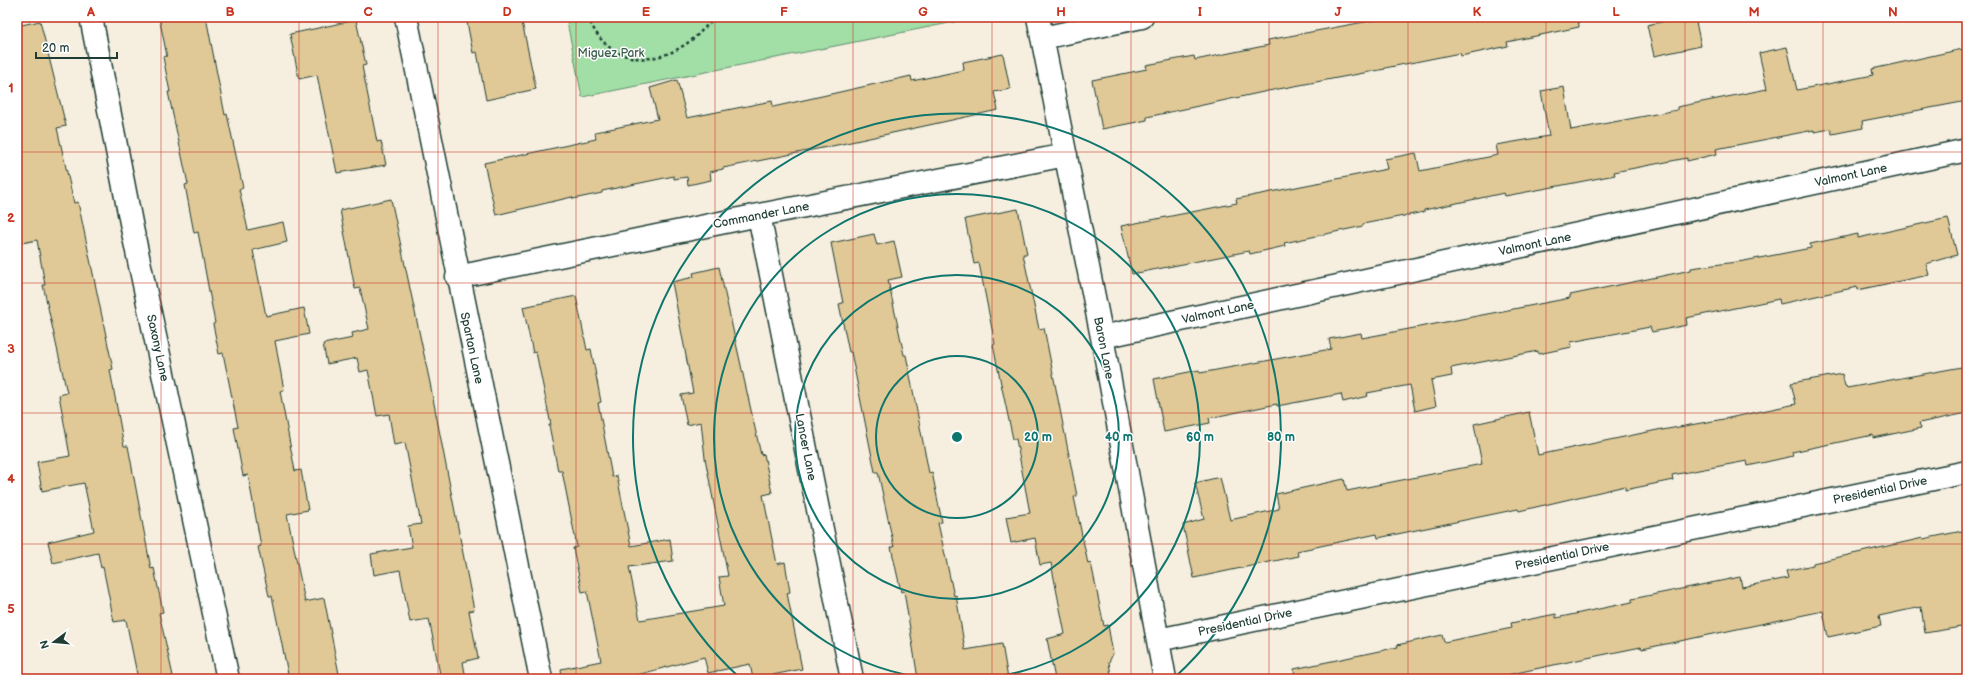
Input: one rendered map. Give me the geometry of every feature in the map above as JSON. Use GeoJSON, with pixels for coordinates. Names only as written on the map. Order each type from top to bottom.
{"type":"FeatureCollection","features":[{"type":"Feature","properties":{"kind":"street","name":"Saxony Lane"},"geometry":{"type":"LineString","coordinates":[[91,17],[132,228],[228,679]]}},
{"type":"Feature","properties":{"kind":"street","name":"Spartan Lane"},"geometry":{"type":"LineString","coordinates":[[406,17],[457,277],[540,679]]}},
{"type":"Feature","properties":{"kind":"street","name":"Baron Lane"},"geometry":{"type":"LineString","coordinates":[[1038,17],[1102,337],[1165,679]]}},
{"type":"Feature","properties":{"kind":"street"},"geometry":{"type":"LineString","coordinates":[[1042,38],[1142,17]]}},
{"type":"Feature","properties":{"kind":"street","name":"Valmont Lane"},"geometry":{"type":"LineString","coordinates":[[1102,337],[1967,150]]}},
{"type":"Feature","properties":{"kind":"street","name":"Commander Lane"},"geometry":{"type":"LineString","coordinates":[[457,277],[759,215],[1066,155]]}},
{"type":"Feature","properties":{"kind":"street","name":"Lancer Lane"},"geometry":{"type":"LineString","coordinates":[[759,215],[852,679]]}},
{"type":"Feature","properties":{"kind":"street","name":"Presidential Drive"},"geometry":{"type":"LineString","coordinates":[[1158,640],[1967,472]]}},
{"type":"Feature","properties":{"kind":"path"},"geometry":{"type":"LineString","coordinates":[[588,17],[596,33],[611,50],[625,57],[646,58],[674,52],[687,44],[715,17]]}},
{"type":"Feature","properties":{"kind":"green space","name":"Miguez Park"},"geometry":{"type":"Polygon","coordinates":[[[566,17],[979,17],[582,97],[566,17]]]}},
{"type":"Feature","properties":{"kind":"building"},"geometry":{"type":"Polygon","coordinates":[[[159,17],[206,17],[225,115],[227,114],[243,188],[239,189],[248,230],[283,222],[287,242],[253,250],[266,316],[304,308],[309,334],[275,341],[284,390],[280,391],[295,471],[301,470],[308,510],[287,514],[305,602],[324,598],[340,679],[289,679],[272,596],[269,596],[258,547],[261,546],[248,475],[243,476],[234,428],[238,427],[223,353],[219,354],[213,324],[215,323],[198,232],[194,233],[185,185],[188,184],[168,92],[170,92],[163,57],[167,56],[159,17]]]}},
{"type":"Feature","properties":{"kind":"building"},"geometry":{"type":"Polygon","coordinates":[[[472,17],[521,17],[536,89],[486,100],[477,52],[473,53],[467,22],[473,21],[472,17]]]}},
{"type":"Feature","properties":{"kind":"building"},"geometry":{"type":"Polygon","coordinates":[[[1391,17],[1578,17],[1579,27],[1507,42],[1508,46],[1461,56],[1460,53],[1268,91],[1147,117],[1147,120],[1102,129],[1092,80],[1147,69],[1146,65],[1194,56],[1195,60],[1269,45],[1268,40],[1391,17]]]}},
{"type":"Feature","properties":{"kind":"building"},"geometry":{"type":"Polygon","coordinates":[[[1684,17],[1695,17],[1701,46],[1654,56],[1647,25],[1684,17]]]}},
{"type":"Feature","properties":{"kind":"building"},"geometry":{"type":"Polygon","coordinates":[[[356,20],[366,65],[362,66],[377,142],[381,141],[386,165],[337,173],[317,75],[299,79],[290,34],[356,20]]]}},
{"type":"Feature","properties":{"kind":"building"},"geometry":{"type":"Polygon","coordinates":[[[40,21],[66,126],[57,128],[74,203],[78,202],[113,369],[110,370],[124,446],[128,446],[151,569],[154,568],[163,612],[159,613],[173,676],[157,679],[138,679],[126,620],[114,622],[103,567],[101,568],[98,553],[53,563],[48,542],[94,531],[84,483],[42,491],[37,462],[70,456],[59,395],[67,393],[43,285],[45,285],[37,240],[17,244],[17,26],[40,21]]]}},
{"type":"Feature","properties":{"kind":"building"},"geometry":{"type":"Polygon","coordinates":[[[1787,47],[1797,90],[1873,75],[1872,69],[1967,48],[1967,101],[1862,121],[1863,128],[1832,134],[1831,129],[1814,132],[1814,130],[1716,149],[1717,154],[1687,161],[1687,158],[1614,172],[1615,175],[1505,196],[1504,193],[1424,210],[1424,212],[1363,224],[1363,226],[1284,243],[1285,246],[1250,254],[1249,251],[1132,274],[1121,226],[1237,203],[1236,199],[1387,169],[1385,159],[1416,153],[1420,171],[1498,155],[1496,145],[1549,136],[1541,91],[1564,87],[1571,130],[1677,110],[1677,107],[1767,89],[1759,53],[1787,47]]]}},
{"type":"Feature","properties":{"kind":"building"},"geometry":{"type":"Polygon","coordinates":[[[1003,54],[1010,89],[994,92],[998,110],[723,168],[710,172],[711,180],[688,185],[687,177],[674,179],[674,176],[602,191],[602,193],[573,199],[572,197],[496,215],[484,163],[596,139],[595,132],[658,119],[650,88],[677,80],[687,118],[772,101],[773,107],[911,76],[912,81],[964,70],[963,62],[1003,54]]]}},
{"type":"Feature","properties":{"kind":"building"},"geometry":{"type":"Polygon","coordinates":[[[391,199],[430,383],[474,610],[469,611],[478,658],[463,662],[466,679],[441,679],[429,619],[410,622],[400,570],[374,575],[371,554],[412,547],[408,526],[421,524],[405,443],[394,445],[389,414],[377,416],[368,370],[360,372],[357,358],[327,364],[323,344],[353,338],[352,333],[369,329],[360,288],[355,289],[340,210],[391,199]]]}},
{"type":"Feature","properties":{"kind":"building"},"geometry":{"type":"Polygon","coordinates":[[[1018,209],[1027,254],[1023,254],[1039,329],[1044,328],[1077,496],[1074,497],[1088,564],[1091,563],[1104,626],[1108,625],[1113,654],[1109,662],[1111,676],[1093,679],[1055,679],[1047,639],[1065,634],[1051,563],[1040,565],[1035,538],[1011,543],[1006,517],[1030,513],[1016,439],[1013,439],[993,345],[995,344],[979,263],[974,264],[965,219],[1018,209]]]}},
{"type":"Feature","properties":{"kind":"building"},"geometry":{"type":"Polygon","coordinates":[[[1948,218],[1957,255],[1926,264],[1929,275],[1857,290],[1857,287],[1780,304],[1779,299],[1686,318],[1687,325],[1652,332],[1650,327],[1571,342],[1572,347],[1538,354],[1538,351],[1451,368],[1452,376],[1431,380],[1436,406],[1415,411],[1410,385],[1367,393],[1368,396],[1343,402],[1341,394],[1277,406],[1277,404],[1209,418],[1210,423],[1164,432],[1154,379],[1199,370],[1200,373],[1331,349],[1329,339],[1361,333],[1362,338],[1570,298],[1570,295],[1691,270],[1691,268],[1744,261],[1811,248],[1810,244],[1858,234],[1858,238],[1948,218]]]}},
{"type":"Feature","properties":{"kind":"building"},"geometry":{"type":"Polygon","coordinates":[[[874,234],[877,245],[894,241],[902,277],[888,280],[904,355],[906,355],[929,473],[932,472],[942,522],[938,523],[954,596],[956,595],[965,650],[1002,644],[1008,679],[918,679],[904,591],[901,592],[891,547],[894,547],[878,472],[875,472],[851,352],[849,352],[839,304],[843,303],[831,243],[874,234]]]}},
{"type":"Feature","properties":{"kind":"building"},"geometry":{"type":"Polygon","coordinates":[[[719,267],[761,455],[764,454],[772,493],[763,495],[777,564],[785,562],[790,592],[787,593],[802,669],[753,679],[750,664],[708,673],[704,657],[637,675],[638,679],[562,679],[561,669],[601,661],[587,591],[582,592],[573,548],[577,547],[562,471],[558,471],[549,425],[551,425],[536,352],[533,353],[523,307],[576,296],[587,350],[591,349],[601,402],[598,403],[612,477],[617,476],[631,546],[670,539],[673,561],[629,567],[640,620],[724,606],[719,577],[728,576],[705,458],[701,422],[687,425],[681,395],[693,393],[672,282],[694,277],[693,273],[719,267]]]}},
{"type":"Feature","properties":{"kind":"building"},"geometry":{"type":"Polygon","coordinates":[[[1967,366],[1967,413],[1919,423],[1921,428],[1873,438],[1873,435],[1792,452],[1793,456],[1748,466],[1747,461],[1672,475],[1673,480],[1625,490],[1625,486],[1519,511],[1518,509],[1378,538],[1377,534],[1297,551],[1298,556],[1194,578],[1183,525],[1204,519],[1195,483],[1220,477],[1230,520],[1279,509],[1276,494],[1344,479],[1347,491],[1482,464],[1474,424],[1529,412],[1538,455],[1662,429],[1724,419],[1796,404],[1791,383],[1842,374],[1845,386],[1847,388],[1967,366]]]}},
{"type":"Feature","properties":{"kind":"building"},"geometry":{"type":"Polygon","coordinates":[[[1967,530],[1967,626],[1925,633],[1921,607],[1879,616],[1881,626],[1828,637],[1823,611],[1642,649],[1641,647],[1488,679],[1295,679],[1294,669],[1398,647],[1397,645],[1442,635],[1444,642],[1512,628],[1511,623],[1556,614],[1556,618],[1632,602],[1632,599],[1740,577],[1742,587],[1788,578],[1786,571],[1813,565],[1813,563],[1923,538],[1967,530]]]}}]}
